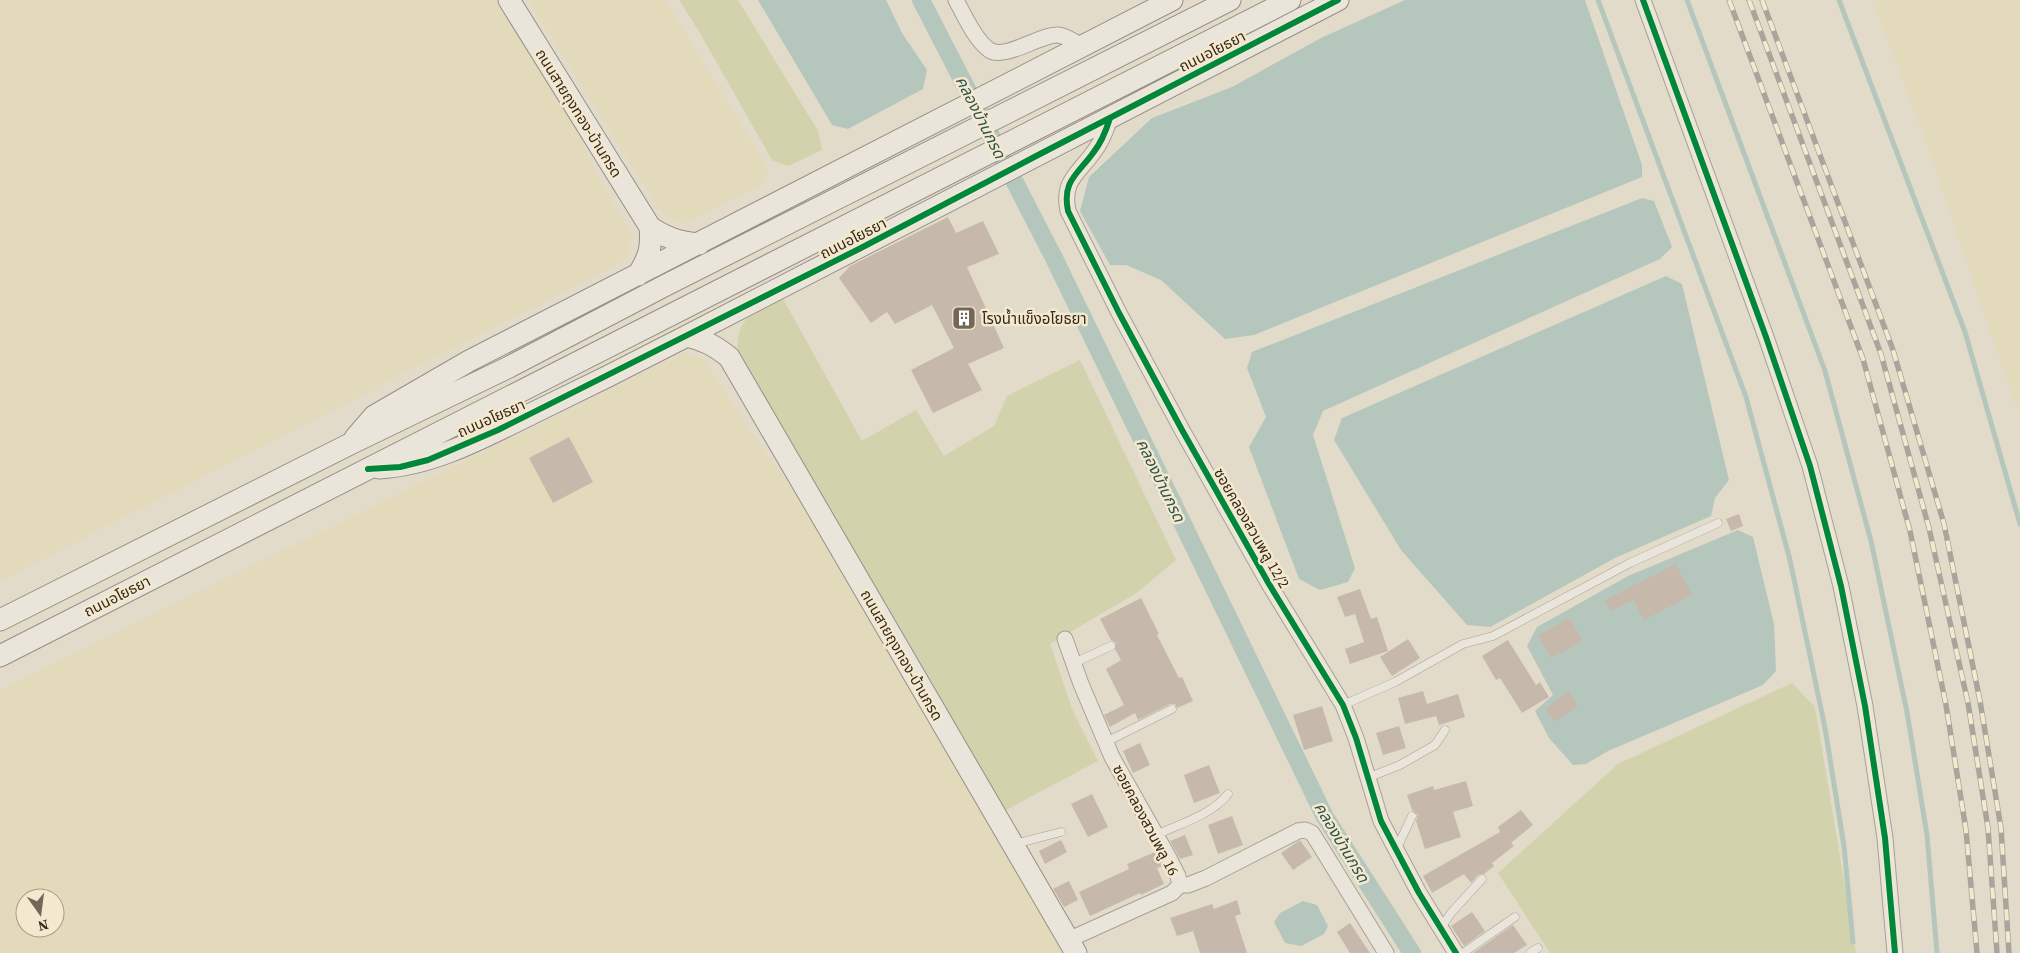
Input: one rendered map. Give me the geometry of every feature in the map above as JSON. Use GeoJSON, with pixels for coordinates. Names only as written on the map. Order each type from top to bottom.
{"type":"FeatureCollection","features":[{"type":"Feature","properties":{"kind":"street","name":"ถนนสายถุงทอง-บ้านกรด"},"geometry":{"type":"LineString","coordinates":[[509,0],[650,227],[665,237],[681,242],[699,244]]}},
{"type":"Feature","properties":{"kind":"street"},"geometry":{"type":"LineString","coordinates":[[956,0],[973,30],[988,50],[998,53],[1008,51],[1057,35],[1068,37],[1083,47]]}},
{"type":"Feature","properties":{"kind":"street","name":"ถนนอโยธยา"},"geometry":{"type":"LineString","coordinates":[[352,443],[363,427],[374,416],[469,361],[1006,87],[1172,0]]}},
{"type":"Feature","properties":{"kind":"street","name":"ถนนอโยธยา"},"geometry":{"type":"LineString","coordinates":[[0,620],[352,443],[509,367],[666,285],[1230,0]]}},
{"type":"Feature","properties":{"kind":"street","name":"ถนนอโยธยา"},"geometry":{"type":"LineString","coordinates":[[0,656],[1290,0]]}},
{"type":"Feature","properties":{"kind":"street","name":"ถนนอโยธยา"},"geometry":{"type":"LineString","coordinates":[[368,469],[409,465],[436,456],[498,430],[737,311],[1338,0]]}},
{"type":"Feature","properties":{"kind":"street"},"geometry":{"type":"LineString","coordinates":[[1643,0],[1766,337],[1810,466],[1841,586],[1865,706],[1884,828],[1895,953]]}},
{"type":"Feature","properties":{"kind":"street","name":"ซอยคลองสวนพลู 12/2"},"geometry":{"type":"LineString","coordinates":[[1110,118],[1103,139],[1094,153],[1069,181],[1066,200],[1068,211],[1119,313],[1182,430],[1269,584],[1343,705],[1356,738],[1381,821],[1419,893],[1456,953]]}},
{"type":"Feature","properties":{"kind":"street"},"geometry":{"type":"LineString","coordinates":[[638,275],[647,261],[652,244],[650,227]]}},
{"type":"Feature","properties":{"kind":"street","name":"ถนนสายถุงทอง-บ้านกรด"},"geometry":{"type":"LineString","coordinates":[[729,358],[727,340],[729,326],[737,311]]}},
{"type":"Feature","properties":{"kind":"street","name":"ถนนสายถุงทอง-บ้านกรด"},"geometry":{"type":"LineString","coordinates":[[687,336],[701,339],[716,346],[729,358],[1072,947]]}},
{"type":"Feature","properties":{"kind":"street","name":"ซอยคลองสวนพลู 16"},"geometry":{"type":"LineString","coordinates":[[1065,639],[1117,766],[1174,867],[1180,885],[1172,893],[1072,947]]}},
{"type":"Feature","properties":{"kind":"street"},"geometry":{"type":"LineString","coordinates":[[1180,885],[1188,885],[1206,878],[1298,831],[1305,830],[1312,833],[1386,953]]}},
{"type":"Feature","properties":{"kind":"lane"},"geometry":{"type":"LineString","coordinates":[[1343,705],[1395,682],[1463,644],[1493,636],[1630,563],[1718,523]]}},
{"type":"Feature","properties":{"kind":"lane"},"geometry":{"type":"LineString","coordinates":[[1074,663],[1111,646]]}},
{"type":"Feature","properties":{"kind":"lane"},"geometry":{"type":"LineString","coordinates":[[1106,742],[1172,709]]}},
{"type":"Feature","properties":{"kind":"lane"},"geometry":{"type":"LineString","coordinates":[[1367,778],[1400,765],[1435,745],[1445,730]]}},
{"type":"Feature","properties":{"kind":"lane"},"geometry":{"type":"LineString","coordinates":[[1156,835],[1210,810],[1223,801],[1228,794]]}},
{"type":"Feature","properties":{"kind":"lane"},"geometry":{"type":"LineString","coordinates":[[1396,850],[1412,816]]}},
{"type":"Feature","properties":{"kind":"lane"},"geometry":{"type":"LineString","coordinates":[[1013,845],[1061,832]]}},
{"type":"Feature","properties":{"kind":"lane"},"geometry":{"type":"LineString","coordinates":[[1441,928],[1451,912],[1482,879]]}},
{"type":"Feature","properties":{"kind":"lane"},"geometry":{"type":"LineString","coordinates":[[1463,953],[1514,917]]}},
{"type":"Feature","properties":{"kind":"lane"},"geometry":{"type":"LineString","coordinates":[[1530,953],[1538,948]]}},
{"type":"Feature","properties":{"kind":"shaded area"},"geometry":{"type":"Polygon","coordinates":[[[0,0],[497,0],[573,123],[596,172],[632,236],[627,259],[0,581],[0,0]]]}},
{"type":"Feature","properties":{"kind":"shaded area"},"geometry":{"type":"Polygon","coordinates":[[[528,0],[666,0],[768,169],[763,183],[686,223],[673,221],[656,204],[528,0]]]}},
{"type":"Feature","properties":{"kind":"shaded area"},"geometry":{"type":"Polygon","coordinates":[[[758,0],[886,0],[902,33],[927,70],[923,89],[848,129],[832,125],[758,0]]]}},
{"type":"Feature","properties":{"kind":"shaded area"},"geometry":{"type":"Polygon","coordinates":[[[1405,0],[1585,0],[1642,165],[1642,177],[1254,335],[1225,339],[1161,280],[1126,265],[1110,265],[1080,211],[1089,177],[1152,118],[1232,87],[1321,38],[1405,0]]]}},
{"type":"Feature","properties":{"kind":"shaded area"},"geometry":{"type":"Polygon","coordinates":[[[1872,0],[2020,0],[2020,405],[2016,407],[1924,136],[1872,0]]]}},
{"type":"Feature","properties":{"kind":"shaded area"},"geometry":{"type":"Polygon","coordinates":[[[1642,198],[1654,201],[1672,247],[1660,259],[1323,411],[1313,435],[1355,568],[1348,582],[1320,590],[1299,579],[1249,447],[1266,417],[1247,368],[1252,352],[1642,198]]]}},
{"type":"Feature","properties":{"kind":"shaded area"},"geometry":{"type":"Polygon","coordinates":[[[1666,276],[1682,284],[1729,480],[1715,498],[1711,516],[1615,558],[1490,627],[1467,625],[1401,550],[1334,440],[1342,418],[1666,276]]]}},
{"type":"Feature","properties":{"kind":"shaded area"},"geometry":{"type":"Polygon","coordinates":[[[684,353],[704,360],[749,429],[792,489],[1063,953],[0,953],[0,690],[684,353]]]}},
{"type":"Feature","properties":{"kind":"shaded area"},"geometry":{"type":"Polygon","coordinates":[[[1738,530],[1753,537],[1774,624],[1776,671],[1763,685],[1608,751],[1586,764],[1573,765],[1549,738],[1535,711],[1553,695],[1527,646],[1537,627],[1628,576],[1738,530]]]}},
{"type":"Feature","properties":{"kind":"shaded area"},"geometry":{"type":"Polygon","coordinates":[[[1303,901],[1317,905],[1328,926],[1324,934],[1301,946],[1285,943],[1274,922],[1280,913],[1303,901]]]}},
{"type":"Feature","properties":{"kind":"green space"},"geometry":{"type":"Polygon","coordinates":[[[679,0],[738,0],[818,131],[822,150],[788,166],[772,160],[700,33],[679,0]]]}},
{"type":"Feature","properties":{"kind":"green space"},"geometry":{"type":"Polygon","coordinates":[[[782,297],[862,441],[916,410],[944,456],[994,426],[1007,396],[1080,360],[1176,560],[1138,592],[1050,644],[1072,709],[1098,761],[1000,813],[738,355],[739,332],[743,324],[754,312],[782,297]]]}},
{"type":"Feature","properties":{"kind":"green space"},"geometry":{"type":"Polygon","coordinates":[[[1792,683],[1815,707],[1856,953],[1550,953],[1498,873],[1618,764],[1792,683]]]}},
{"type":"Feature","properties":{"kind":"building","name":"โรงน้ำแข็งอโยธยา"},"geometry":{"type":"Polygon","coordinates":[[[948,217],[956,233],[983,221],[999,254],[967,267],[1004,348],[968,364],[982,390],[933,413],[911,370],[954,348],[932,305],[895,324],[887,312],[871,323],[839,278],[850,266],[948,217]]]}},
{"type":"Feature","properties":{"kind":"building"},"geometry":{"type":"Polygon","coordinates":[[[569,437],[593,482],[553,503],[529,458],[569,437]]]}},
{"type":"Feature","properties":{"kind":"building"},"geometry":{"type":"Polygon","coordinates":[[[1739,514],[1743,526],[1731,531],[1726,519],[1739,514]]]}},
{"type":"Feature","properties":{"kind":"building"},"geometry":{"type":"Polygon","coordinates":[[[1676,564],[1692,595],[1644,620],[1633,600],[1611,611],[1605,600],[1676,564]]]}},
{"type":"Feature","properties":{"kind":"building"},"geometry":{"type":"Polygon","coordinates":[[[1360,589],[1371,619],[1377,617],[1388,651],[1350,664],[1345,649],[1364,642],[1355,614],[1345,617],[1337,597],[1360,589]]]}},
{"type":"Feature","properties":{"kind":"building"},"geometry":{"type":"Polygon","coordinates":[[[1141,598],[1159,634],[1157,635],[1179,678],[1182,677],[1193,701],[1177,708],[1175,704],[1170,704],[1138,720],[1135,713],[1110,727],[1104,715],[1124,705],[1106,669],[1121,660],[1115,649],[1116,643],[1111,640],[1100,619],[1141,598]]]}},
{"type":"Feature","properties":{"kind":"building"},"geometry":{"type":"Polygon","coordinates":[[[1570,618],[1583,641],[1551,658],[1538,635],[1570,618]]]}},
{"type":"Feature","properties":{"kind":"building"},"geometry":{"type":"Polygon","coordinates":[[[1408,639],[1420,658],[1392,676],[1380,657],[1408,639]]]}},
{"type":"Feature","properties":{"kind":"building"},"geometry":{"type":"Polygon","coordinates":[[[1508,640],[1536,685],[1540,682],[1549,697],[1522,713],[1500,678],[1496,680],[1482,656],[1508,640]]]}},
{"type":"Feature","properties":{"kind":"building"},"geometry":{"type":"Polygon","coordinates":[[[1423,691],[1427,704],[1458,694],[1465,717],[1439,725],[1436,716],[1405,724],[1398,698],[1423,691]]]}},
{"type":"Feature","properties":{"kind":"building"},"geometry":{"type":"Polygon","coordinates":[[[1569,691],[1578,705],[1555,722],[1545,709],[1569,691]]]}},
{"type":"Feature","properties":{"kind":"building"},"geometry":{"type":"Polygon","coordinates":[[[1322,706],[1333,741],[1304,750],[1293,715],[1322,706]]]}},
{"type":"Feature","properties":{"kind":"building"},"geometry":{"type":"Polygon","coordinates":[[[1399,726],[1406,748],[1383,755],[1376,733],[1399,726]]]}},
{"type":"Feature","properties":{"kind":"building"},"geometry":{"type":"Polygon","coordinates":[[[1140,743],[1150,765],[1133,773],[1123,751],[1140,743]]]}},
{"type":"Feature","properties":{"kind":"building"},"geometry":{"type":"Polygon","coordinates":[[[1209,765],[1220,793],[1194,803],[1184,775],[1209,765]]]}},
{"type":"Feature","properties":{"kind":"building"},"geometry":{"type":"Polygon","coordinates":[[[1466,781],[1473,806],[1453,812],[1461,837],[1425,849],[1416,821],[1418,815],[1412,810],[1407,795],[1433,786],[1434,790],[1466,781]]]}},
{"type":"Feature","properties":{"kind":"building"},"geometry":{"type":"Polygon","coordinates":[[[1092,794],[1108,827],[1088,837],[1071,804],[1092,794]]]}},
{"type":"Feature","properties":{"kind":"building"},"geometry":{"type":"Polygon","coordinates":[[[1521,810],[1533,825],[1511,843],[1514,846],[1492,863],[1494,866],[1484,874],[1478,875],[1471,883],[1464,874],[1432,893],[1423,876],[1500,832],[1498,827],[1521,810]]]}},
{"type":"Feature","properties":{"kind":"building"},"geometry":{"type":"Polygon","coordinates":[[[1232,816],[1243,845],[1218,854],[1208,825],[1232,816]]]}},
{"type":"Feature","properties":{"kind":"building"},"geometry":{"type":"Polygon","coordinates":[[[1185,835],[1193,855],[1180,859],[1170,841],[1185,835]]]}},
{"type":"Feature","properties":{"kind":"building"},"geometry":{"type":"Polygon","coordinates":[[[1061,840],[1067,852],[1045,864],[1039,851],[1061,840]]]}},
{"type":"Feature","properties":{"kind":"building"},"geometry":{"type":"Polygon","coordinates":[[[1300,840],[1312,857],[1293,870],[1281,853],[1300,840]]]}},
{"type":"Feature","properties":{"kind":"building"},"geometry":{"type":"Polygon","coordinates":[[[1155,852],[1163,866],[1157,868],[1164,884],[1090,916],[1079,892],[1129,869],[1127,864],[1155,852]]]}},
{"type":"Feature","properties":{"kind":"building"},"geometry":{"type":"Polygon","coordinates":[[[1069,881],[1078,900],[1064,907],[1053,889],[1069,881]]]}},
{"type":"Feature","properties":{"kind":"building"},"geometry":{"type":"Polygon","coordinates":[[[1237,900],[1241,914],[1235,916],[1247,953],[1200,953],[1193,931],[1177,936],[1170,918],[1212,904],[1214,909],[1237,900]]]}},
{"type":"Feature","properties":{"kind":"building"},"geometry":{"type":"Polygon","coordinates":[[[1472,912],[1485,931],[1464,946],[1451,926],[1472,912]]]}},
{"type":"Feature","properties":{"kind":"building"},"geometry":{"type":"Polygon","coordinates":[[[1350,923],[1370,953],[1350,953],[1337,932],[1350,923]]]}},
{"type":"Feature","properties":{"kind":"building"},"geometry":{"type":"Polygon","coordinates":[[[1513,925],[1527,945],[1514,953],[1473,953],[1513,925]]]}},
{"type":"Feature","properties":{"kind":"waterway","name":"คลองบ้านกรด"},"geometry":{"type":"LineString","coordinates":[[921,0],[1054,258],[1325,817],[1412,953]]}},
{"type":"Feature","properties":{"kind":"waterway"},"geometry":{"type":"LineString","coordinates":[[1598,0],[1746,397],[1790,560],[1825,728],[1844,846],[1853,942]]}},
{"type":"Feature","properties":{"kind":"waterway"},"geometry":{"type":"LineString","coordinates":[[1687,0],[1825,371],[1871,541],[1907,712],[1927,835],[1937,953]]}},
{"type":"Feature","properties":{"kind":"waterway"},"geometry":{"type":"LineString","coordinates":[[1839,0],[1965,332],[2020,524]]}},
{"type":"Feature","properties":{"kind":"railway"},"geometry":{"type":"LineString","coordinates":[[1729,0],[1863,359],[1910,531],[1946,705],[1966,830],[1977,953]]}},
{"type":"Feature","properties":{"kind":"railway"},"geometry":{"type":"LineString","coordinates":[[1749,0],[1881,354],[1929,528],[1968,703],[1988,828],[1997,953]]}},
{"type":"Feature","properties":{"kind":"railway"},"geometry":{"type":"LineString","coordinates":[[1762,0],[1893,350],[1944,524],[1980,701],[2001,828],[2009,953]]}},
{"type":"Feature","properties":{"kind":"cycle path"},"geometry":{"type":"LineString","coordinates":[[368,469],[400,467],[428,460],[498,430],[859,249],[1338,0]]}},
{"type":"Feature","properties":{"kind":"cycle path"},"geometry":{"type":"LineString","coordinates":[[1643,0],[1766,337],[1810,466],[1841,586],[1865,706],[1885,838],[1895,953]]}},
{"type":"Feature","properties":{"kind":"cycle path"},"geometry":{"type":"LineString","coordinates":[[1110,118],[1099,145],[1076,173],[1069,185],[1067,192],[1068,211],[1119,313],[1182,430],[1269,584],[1343,705],[1356,738],[1381,821],[1419,893],[1456,953]]}},
{"type":"Feature","properties":{"kind":"place","name":"โรงน้ำแข็งอโยธยา"},"geometry":{"type":"Point","coordinates":[964,318]}}]}
